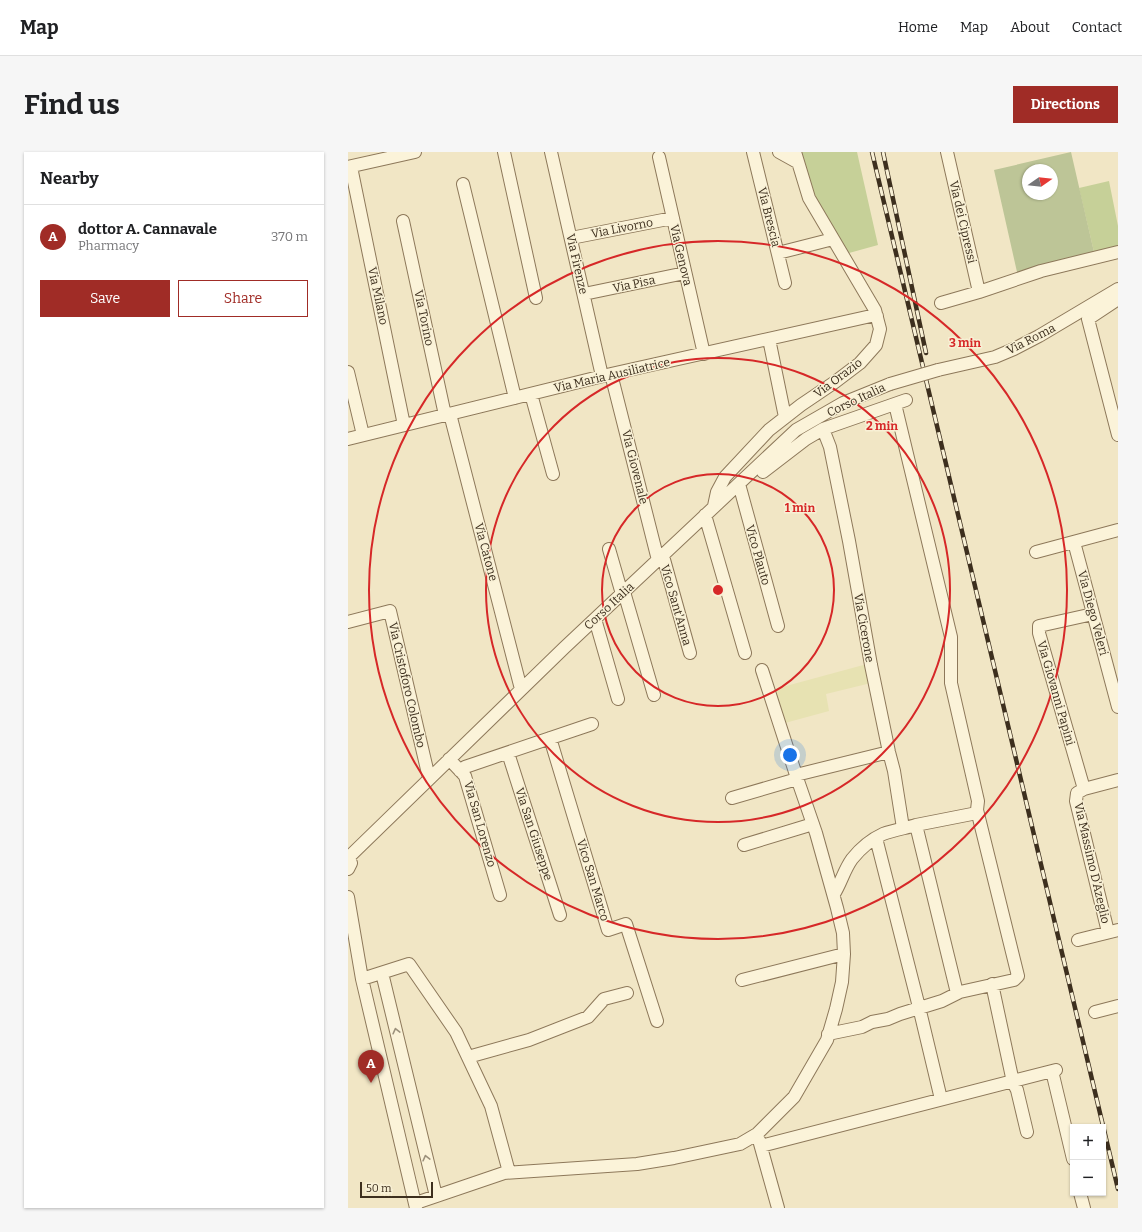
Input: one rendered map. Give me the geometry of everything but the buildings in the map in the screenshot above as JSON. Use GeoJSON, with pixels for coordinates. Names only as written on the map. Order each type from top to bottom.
{"type":"FeatureCollection","features":[{"type":"Feature","properties":{"kind":"street"},"geometry":{"type":"LineString","coordinates":[[349,167],[362,158],[415,152]]}},
{"type":"Feature","properties":{"kind":"street"},"geometry":{"type":"LineString","coordinates":[[504,152],[536,298]]}},
{"type":"Feature","properties":{"kind":"street","name":"Via Firenze"},"geometry":{"type":"LineString","coordinates":[[551,152],[584,294],[607,375]]}},
{"type":"Feature","properties":{"kind":"street","name":"Via Brescia"},"geometry":{"type":"LineString","coordinates":[[753,152],[785,283]]}},
{"type":"Feature","properties":{"kind":"street"},"geometry":{"type":"LineString","coordinates":[[779,152],[796,157]]}},
{"type":"Feature","properties":{"kind":"street","name":"Via dei Cipressi"},"geometry":{"type":"LineString","coordinates":[[946,152],[979,292]]}},
{"type":"Feature","properties":{"kind":"street","name":"Via Genova"},"geometry":{"type":"LineString","coordinates":[[659,157],[704,354]]}},
{"type":"Feature","properties":{"kind":"street","name":"Via Orazio"},"geometry":{"type":"LineString","coordinates":[[714,506],[717,492],[725,477],[769,430],[860,363],[876,345],[880,329],[875,310],[809,198],[796,157]]}},
{"type":"Feature","properties":{"kind":"street","name":"Via Milano"},"geometry":{"type":"LineString","coordinates":[[349,167],[404,425]]}},
{"type":"Feature","properties":{"kind":"street"},"geometry":{"type":"LineString","coordinates":[[463,184],[514,398]]}},
{"type":"Feature","properties":{"kind":"street","name":"Via Livorno"},"geometry":{"type":"LineString","coordinates":[[571,238],[673,218]]}},
{"type":"Feature","properties":{"kind":"street","name":"Via Torino"},"geometry":{"type":"LineString","coordinates":[[403,221],[447,415]]}},
{"type":"Feature","properties":{"kind":"street"},"geometry":{"type":"LineString","coordinates":[[778,253],[834,239]]}},
{"type":"Feature","properties":{"kind":"street"},"geometry":{"type":"LineString","coordinates":[[941,303],[1042,271],[1118,252]]}},
{"type":"Feature","properties":{"kind":"street","name":"Via Pisa"},"geometry":{"type":"LineString","coordinates":[[584,294],[685,273]]}},
{"type":"Feature","properties":{"kind":"street","name":"Via Roma"},"geometry":{"type":"LineString","coordinates":[[890,384],[938,370],[995,357],[1039,336],[1118,290]]}},
{"type":"Feature","properties":{"kind":"street"},"geometry":{"type":"LineString","coordinates":[[1118,299],[1088,319],[1118,434]]}},
{"type":"Feature","properties":{"kind":"street","name":"Via Maria Ausiliatrice"},"geometry":{"type":"LineString","coordinates":[[348,439],[607,375],[871,316],[877,316]]}},
{"type":"Feature","properties":{"kind":"street"},"geometry":{"type":"LineString","coordinates":[[769,339],[785,417]]}},
{"type":"Feature","properties":{"kind":"street"},"geometry":{"type":"LineString","coordinates":[[348,372],[363,435]]}},
{"type":"Feature","properties":{"kind":"street","name":"Via Giovenale"},"geometry":{"type":"LineString","coordinates":[[607,375],[660,558]]}},
{"type":"Feature","properties":{"kind":"street","name":"Corso Italia"},"geometry":{"type":"LineString","coordinates":[[348,861],[429,778],[521,689],[796,430],[844,403],[890,384]]}},
{"type":"Feature","properties":{"kind":"street"},"geometry":{"type":"LineString","coordinates":[[531,394],[553,474]]}},
{"type":"Feature","properties":{"kind":"street"},"geometry":{"type":"LineString","coordinates":[[740,482],[750,482],[806,439],[823,429],[901,402],[951,637],[951,683],[978,801],[977,813],[1018,976],[1014,980],[992,984],[957,994],[942,1001],[919,1007],[888,1019],[872,1022],[862,1027],[828,1034]]}},
{"type":"Feature","properties":{"kind":"street","name":"Via Catone"},"geometry":{"type":"LineString","coordinates":[[447,415],[521,689]]}},
{"type":"Feature","properties":{"kind":"street","name":"Via Cicerone"},"geometry":{"type":"LineString","coordinates":[[823,429],[830,447],[849,541],[871,665],[894,771],[903,828]]}},
{"type":"Feature","properties":{"kind":"street","name":"Vico Plauto"},"geometry":{"type":"LineString","coordinates":[[740,482],[778,626]]}},
{"type":"Feature","properties":{"kind":"street"},"geometry":{"type":"LineString","coordinates":[[705,515],[745,653]]}},
{"type":"Feature","properties":{"kind":"street"},"geometry":{"type":"LineString","coordinates":[[1036,552],[1118,530]]}},
{"type":"Feature","properties":{"kind":"street","name":"Via Diego Veleri"},"geometry":{"type":"LineString","coordinates":[[1074,542],[1118,707]]}},
{"type":"Feature","properties":{"kind":"street"},"geometry":{"type":"LineString","coordinates":[[609,549],[654,695]]}},
{"type":"Feature","properties":{"kind":"street","name":"Vico Sant'Anna"},"geometry":{"type":"LineString","coordinates":[[660,558],[690,653]]}},
{"type":"Feature","properties":{"kind":"street","name":"Via Cristoforo Colombo"},"geometry":{"type":"LineString","coordinates":[[348,622],[390,611],[429,778]]}},
{"type":"Feature","properties":{"kind":"street","name":"Via Giovanni Papini"},"geometry":{"type":"LineString","coordinates":[[1080,791],[1039,633],[1039,626],[1093,614]]}},
{"type":"Feature","properties":{"kind":"street"},"geometry":{"type":"LineString","coordinates":[[595,619],[618,699]]}},
{"type":"Feature","properties":{"kind":"street"},"geometry":{"type":"LineString","coordinates":[[348,897],[362,979],[416,1205],[480,1180],[509,1172],[644,1163],[740,1144],[757,1134],[794,1097],[806,1077],[828,1034],[836,1009],[842,982],[844,954],[843,933],[834,894],[813,824],[796,777],[762,670]]}},
{"type":"Feature","properties":{"kind":"street"},"geometry":{"type":"LineString","coordinates":[[460,771],[465,767],[592,724]]}},
{"type":"Feature","properties":{"kind":"street","name":"Vico San Marco"},"geometry":{"type":"LineString","coordinates":[[550,738],[608,930],[626,924],[657,1021]]}},
{"type":"Feature","properties":{"kind":"street"},"geometry":{"type":"LineString","coordinates":[[732,798],[796,777],[889,752]]}},
{"type":"Feature","properties":{"kind":"street","name":"Via San Giuseppe"},"geometry":{"type":"LineString","coordinates":[[508,753],[560,915]]}},
{"type":"Feature","properties":{"kind":"street","name":"Via San Lorenzo"},"geometry":{"type":"LineString","coordinates":[[448,760],[465,776],[500,895]]}},
{"type":"Feature","properties":{"kind":"street"},"geometry":{"type":"LineString","coordinates":[[1080,791],[1118,780]]}},
{"type":"Feature","properties":{"kind":"street","name":"Via Massimo D'Azeglio"},"geometry":{"type":"LineString","coordinates":[[1078,940],[1113,931],[1076,801],[1080,791]]}},
{"type":"Feature","properties":{"kind":"street"},"geometry":{"type":"LineString","coordinates":[[834,894],[852,859],[862,848],[876,838],[903,828],[977,813]]}},
{"type":"Feature","properties":{"kind":"street"},"geometry":{"type":"LineString","coordinates":[[744,845],[813,824]]}},
{"type":"Feature","properties":{"kind":"street"},"geometry":{"type":"LineString","coordinates":[[916,825],[957,994]]}},
{"type":"Feature","properties":{"kind":"street"},"geometry":{"type":"LineString","coordinates":[[876,838],[941,1099]]}},
{"type":"Feature","properties":{"kind":"street"},"geometry":{"type":"LineString","coordinates":[[742,980],[844,954]]}},
{"type":"Feature","properties":{"kind":"street"},"geometry":{"type":"LineString","coordinates":[[362,979],[409,964],[456,1032],[490,1106],[509,1172]]}},
{"type":"Feature","properties":{"kind":"street"},"geometry":{"type":"LineString","coordinates":[[382,973],[436,1196]]}},
{"type":"Feature","properties":{"kind":"street"},"geometry":{"type":"LineString","coordinates":[[992,984],[1013,1082],[1017,1090],[1027,1132]]}},
{"type":"Feature","properties":{"kind":"street"},"geometry":{"type":"LineString","coordinates":[[468,1057],[529,1040],[588,1017],[604,998],[627,993]]}},
{"type":"Feature","properties":{"kind":"street"},"geometry":{"type":"LineString","coordinates":[[1095,1012],[1118,1006]]}},
{"type":"Feature","properties":{"kind":"street"},"geometry":{"type":"LineString","coordinates":[[761,1146],[1054,1071],[1070,1145]]}},
{"type":"Feature","properties":{"kind":"street"},"geometry":{"type":"LineString","coordinates":[[757,1134],[778,1208]]}},
{"type":"Feature","properties":{"kind":"street"},"geometry":{"type":"LineString","coordinates":[[1081,1196],[1084,1208]]}},
{"type":"Feature","properties":{"kind":"shaded area"},"geometry":{"type":"Polygon","coordinates":[[[867,664],[871,683],[826,694],[829,711],[785,723],[775,689],[867,664]]]}},
{"type":"Feature","properties":{"kind":"green space"},"geometry":{"type":"Polygon","coordinates":[[[801,152],[857,152],[878,245],[849,253],[816,198],[801,152]]]}},
{"type":"Feature","properties":{"kind":"green space"},"geometry":{"type":"Polygon","coordinates":[[[1071,152],[1094,252],[1017,272],[994,170],[1071,152]]]}},
{"type":"Feature","properties":{"kind":"green space"},"geometry":{"type":"Polygon","coordinates":[[[1109,181],[1118,226],[1118,247],[1094,252],[1079,188],[1109,181]]]}},
{"type":"Feature","properties":{"kind":"railway"},"geometry":{"type":"LineString","coordinates":[[872,152],[1118,1189]]}},
{"type":"Feature","properties":{"kind":"railway"},"geometry":{"type":"LineString","coordinates":[[883,152],[926,353]]}},
{"type":"Feature","properties":{"kind":"place","name":"dottor A. Cannavale"},"geometry":{"type":"Point","coordinates":[371,1083]}}]}
